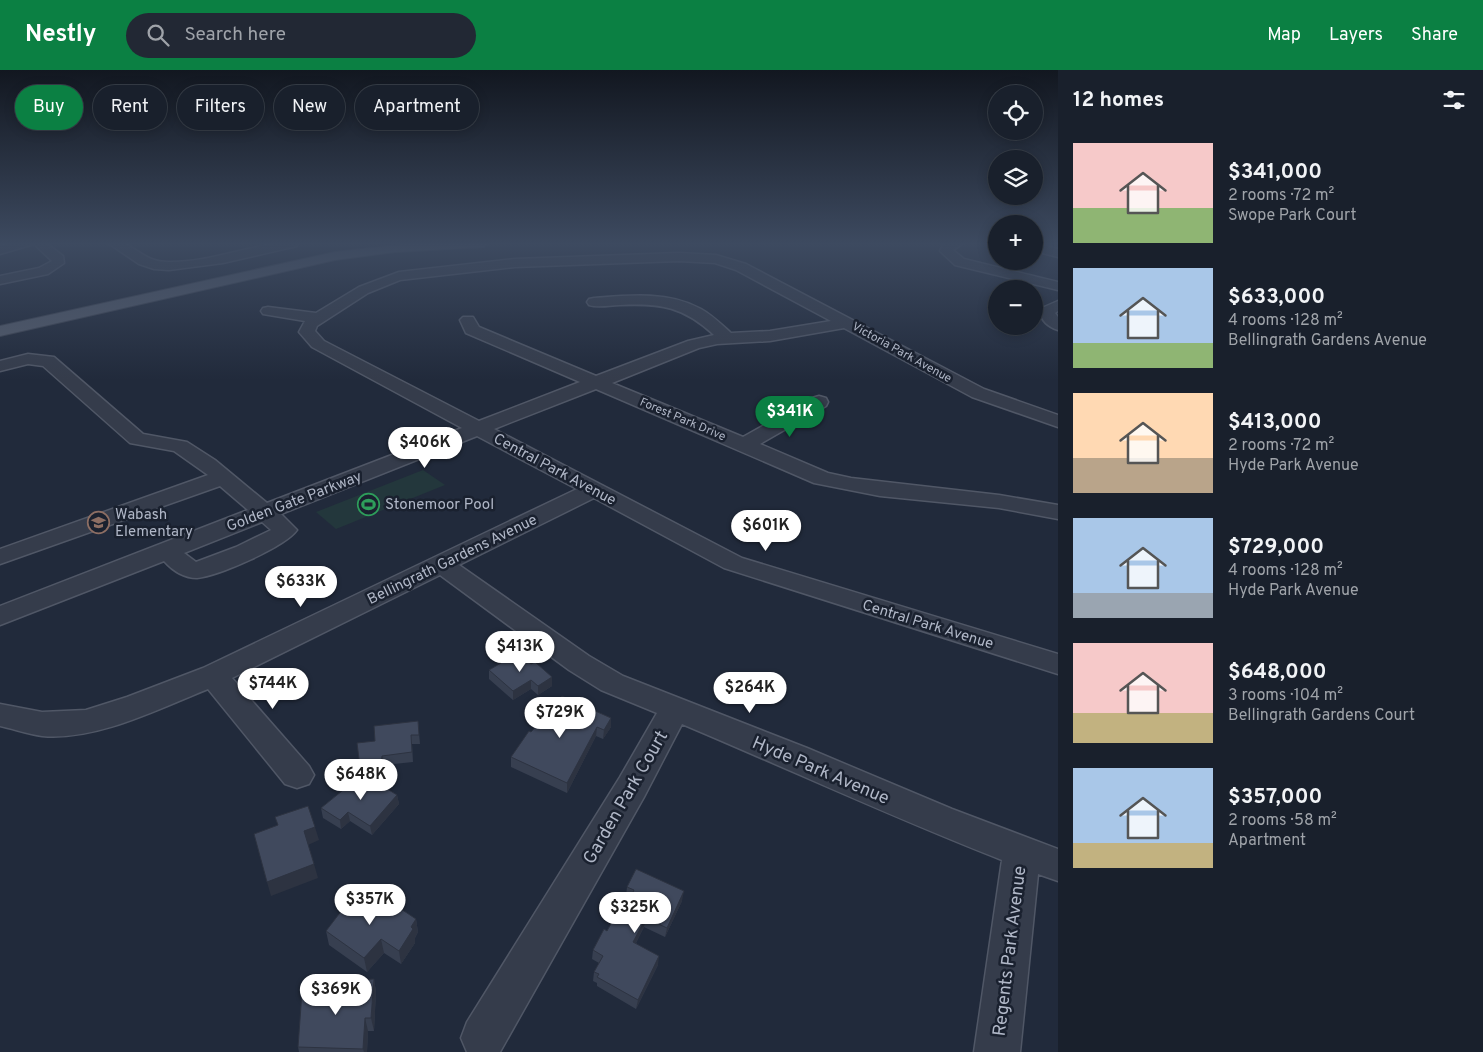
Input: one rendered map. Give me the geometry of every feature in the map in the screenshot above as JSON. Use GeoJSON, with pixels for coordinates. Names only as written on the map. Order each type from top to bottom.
{"type":"FeatureCollection","features":[{"type":"Feature","properties":{"kind":"main road"},"geometry":{"type":"LineString","coordinates":[[0,331],[188,289]]}},
{"type":"Feature","properties":{"kind":"street"},"geometry":{"type":"LineString","coordinates":[[268,311],[319,318],[365,289]]}},
{"type":"Feature","properties":{"kind":"street","name":"Victoria Park Avenue"},"geometry":{"type":"LineString","coordinates":[[783,289],[978,393],[1058,421]]}},
{"type":"Feature","properties":{"kind":"street"},"geometry":{"type":"LineString","coordinates":[[594,302],[641,300],[671,304],[693,310],[727,338]]}},
{"type":"Feature","properties":{"kind":"street"},"geometry":{"type":"LineString","coordinates":[[1047,319],[1047,311],[1058,305]]}},
{"type":"Feature","properties":{"kind":"street","name":"Central Park Avenue"},"geometry":{"type":"LineString","coordinates":[[319,318],[310,324],[307,332],[318,344],[733,563],[1058,664]]}},
{"type":"Feature","properties":{"kind":"street","name":"Forest Park Drive"},"geometry":{"type":"LineString","coordinates":[[468,320],[472,330],[822,478],[848,485],[875,489],[999,501],[1058,512]]}},
{"type":"Feature","properties":{"kind":"street","name":"Golden Gate Parkway"},"geometry":{"type":"LineString","coordinates":[[265,512],[694,344],[727,338],[770,336],[849,323]]}},
{"type":"Feature","properties":{"kind":"street"},"geometry":{"type":"LineString","coordinates":[[0,366],[28,359],[48,361],[136,439],[180,446],[208,464],[283,526],[285,530],[267,543],[197,570],[182,566],[168,550],[0,616]]}},
{"type":"Feature","properties":{"kind":"street"},"geometry":{"type":"LineString","coordinates":[[744,445],[819,402]]}},
{"type":"Feature","properties":{"kind":"street"},"geometry":{"type":"LineString","coordinates":[[0,557],[224,477]]}},
{"type":"Feature","properties":{"kind":"street","name":"Bellingrath Gardens Avenue"},"geometry":{"type":"LineString","coordinates":[[0,715],[42,724],[86,722],[138,705],[213,675],[595,489]]}},
{"type":"Feature","properties":{"kind":"street","name":"Hyde Park Avenue"},"geometry":{"type":"LineString","coordinates":[[441,564],[579,663],[612,683],[674,710],[795,757],[939,820],[1058,864]]}},
{"type":"Feature","properties":{"kind":"street"},"geometry":{"type":"LineString","coordinates":[[213,675],[297,775]]}},
{"type":"Feature","properties":{"kind":"street","name":"Garden Park Court"},"geometry":{"type":"LineString","coordinates":[[483,1038],[632,787],[674,710]]}},
{"type":"Feature","properties":{"kind":"street","name":"Regents Park Avenue"},"geometry":{"type":"LineString","coordinates":[[997,1052],[1022,851]]}},
{"type":"Feature","properties":{"kind":"green space","name":"Stonemoor Pool"},"geometry":{"type":"Polygon","coordinates":[[[423,470],[445,485],[336,529],[316,512],[423,470]]]}},
{"type":"Feature","properties":{"kind":"building"},"geometry":{"type":"Polygon","coordinates":[[[520,655],[531,664],[535,662],[552,677],[538,686],[531,680],[513,691],[489,670],[513,656],[515,658],[520,655]]]}},
{"type":"Feature","properties":{"kind":"building"},"geometry":{"type":"Polygon","coordinates":[[[562,696],[611,718],[604,730],[597,727],[567,783],[511,757],[529,731],[531,732],[562,696]]]}},
{"type":"Feature","properties":{"kind":"building"},"geometry":{"type":"Polygon","coordinates":[[[418,721],[419,735],[411,735],[412,752],[382,756],[381,764],[360,767],[357,743],[375,741],[374,726],[418,721]]]}},
{"type":"Feature","properties":{"kind":"building"},"geometry":{"type":"Polygon","coordinates":[[[363,774],[397,795],[370,826],[348,812],[340,820],[321,808],[363,774]]]}},
{"type":"Feature","properties":{"kind":"building"},"geometry":{"type":"Polygon","coordinates":[[[308,806],[315,827],[304,831],[314,864],[267,882],[254,834],[278,825],[275,817],[308,806]]]}},
{"type":"Feature","properties":{"kind":"building"},"geometry":{"type":"Polygon","coordinates":[[[636,869],[684,891],[667,928],[646,918],[633,942],[659,956],[638,1000],[597,977],[599,974],[594,972],[603,956],[593,950],[604,929],[607,931],[613,920],[618,923],[634,890],[627,887],[636,869]]]}},
{"type":"Feature","properties":{"kind":"building"},"geometry":{"type":"Polygon","coordinates":[[[355,893],[388,914],[395,905],[416,919],[411,927],[413,929],[399,951],[381,939],[364,958],[326,931],[355,893]]]}},
{"type":"Feature","properties":{"kind":"building"},"geometry":{"type":"Polygon","coordinates":[[[374,979],[371,1018],[365,1018],[363,1049],[298,1047],[302,992],[341,987],[342,981],[374,979]]]}},
{"type":"Feature","properties":{"kind":"place","name":"Stonemoor Pool"},"geometry":{"type":"Point","coordinates":[369,504]}},
{"type":"Feature","properties":{"kind":"place","name":"Wabash Elementary"},"geometry":{"type":"Point","coordinates":[99,523]}}]}
